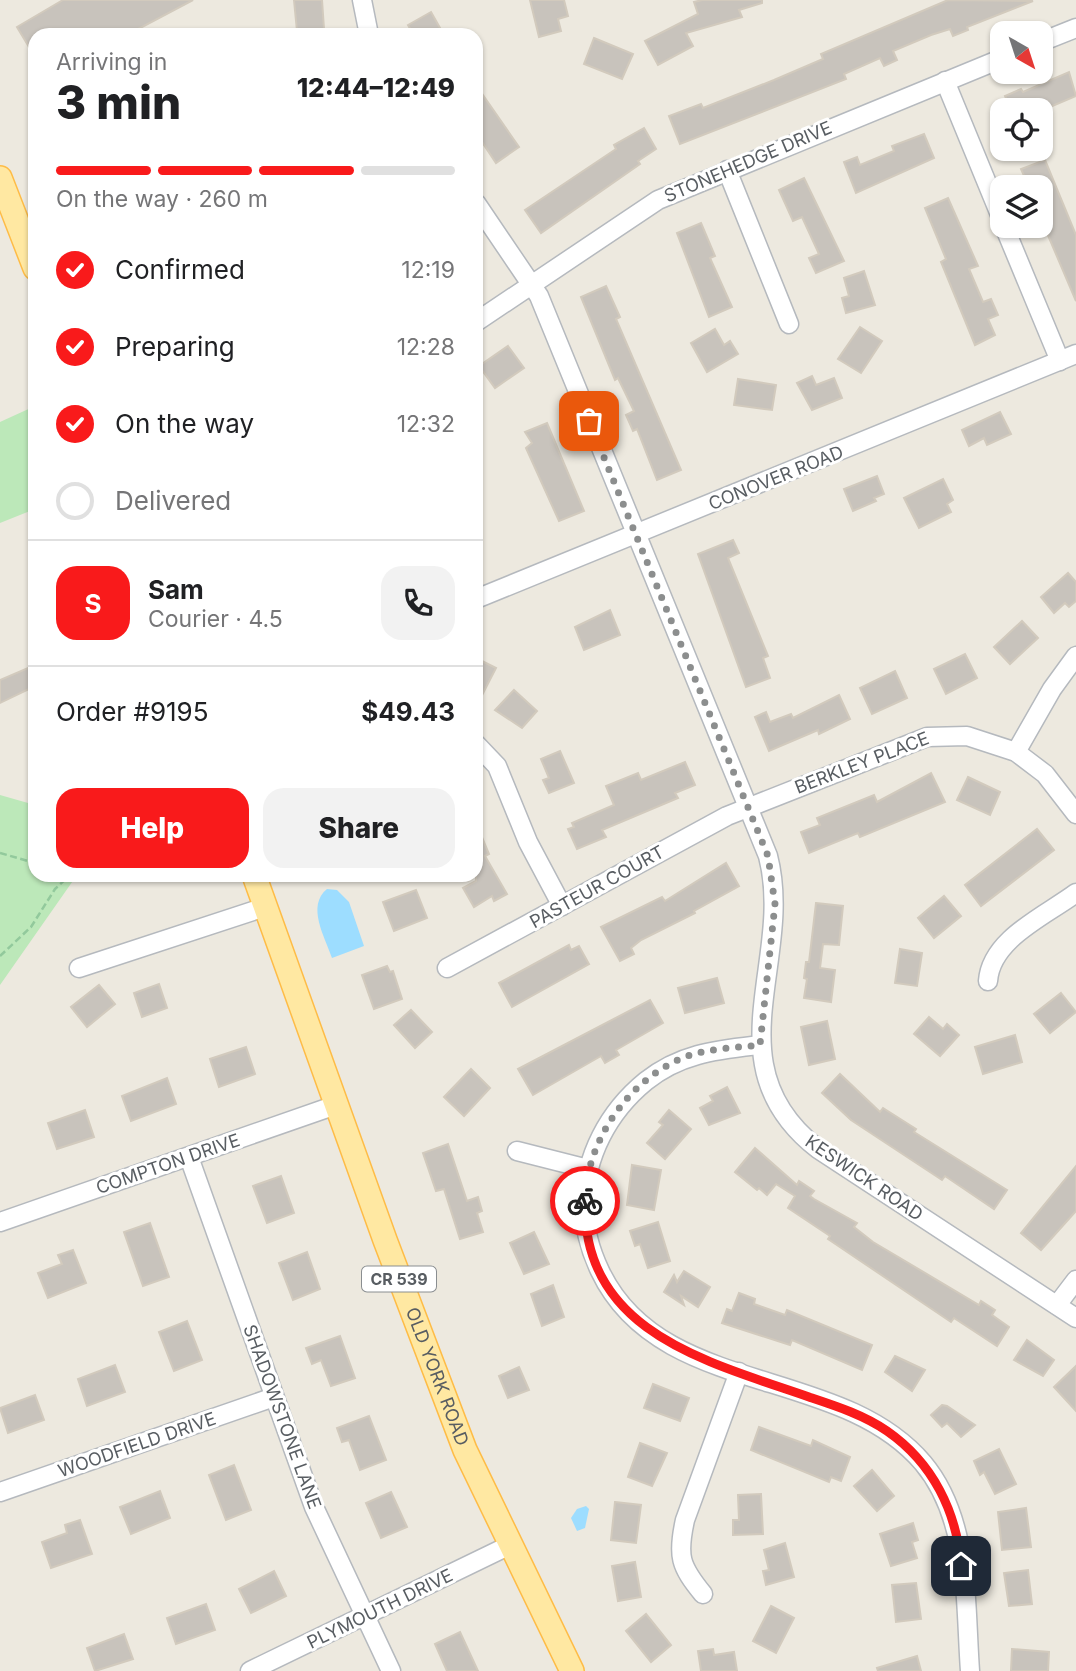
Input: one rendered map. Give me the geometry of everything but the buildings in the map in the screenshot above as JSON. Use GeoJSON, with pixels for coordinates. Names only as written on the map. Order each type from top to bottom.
{"type":"FeatureCollection","features":[{"type":"Feature","properties":{"kind":"main road"},"geometry":{"type":"LineString","coordinates":[[0,178],[28,250]]}},
{"type":"Feature","properties":{"kind":"main road","name":"OLD YORK ROAD"},"geometry":{"type":"LineString","coordinates":[[257,882],[445,1400],[510,1545],[572,1671]]}},
{"type":"Feature","properties":{"kind":"street"},"geometry":{"type":"LineString","coordinates":[[362,0],[368,28]]}},
{"type":"Feature","properties":{"kind":"street"},"geometry":{"type":"LineString","coordinates":[[1054,37],[1076,28]]}},
{"type":"Feature","properties":{"kind":"street","name":"STONEHEDGE DRIVE"},"geometry":{"type":"LineString","coordinates":[[483,317],[657,200],[990,63]]}},
{"type":"Feature","properties":{"kind":"street"},"geometry":{"type":"LineString","coordinates":[[945,82],[990,190]]}},
{"type":"Feature","properties":{"kind":"street"},"geometry":{"type":"LineString","coordinates":[[727,170],[789,324]]}},
{"type":"Feature","properties":{"kind":"street","name":"KESWICK ROAD"},"geometry":{"type":"LineString","coordinates":[[483,213],[531,285],[637,534],[768,856],[775,893],[760,1045],[771,1089],[791,1124],[804,1138],[1076,1318]]}},
{"type":"Feature","properties":{"kind":"street"},"geometry":{"type":"LineString","coordinates":[[1011,238],[1068,358]]}},
{"type":"Feature","properties":{"kind":"street","name":"CONOVER ROAD"},"geometry":{"type":"LineString","coordinates":[[483,597],[1068,358]]}},
{"type":"Feature","properties":{"kind":"street"},"geometry":{"type":"LineString","coordinates":[[1016,752],[1052,689],[1076,656]]}},
{"type":"Feature","properties":{"kind":"street","name":"BERKLEY PLACE"},"geometry":{"type":"LineString","coordinates":[[748,807],[927,737],[967,736],[1016,752],[1045,774],[1076,814]]}},
{"type":"Feature","properties":{"kind":"street"},"geometry":{"type":"LineString","coordinates":[[483,751],[497,766],[528,842],[562,906]]}},
{"type":"Feature","properties":{"kind":"street","name":"PASTEUR COURT"},"geometry":{"type":"LineString","coordinates":[[447,968],[748,807]]}},
{"type":"Feature","properties":{"kind":"street"},"geometry":{"type":"LineString","coordinates":[[988,981],[991,962],[1001,948],[1076,893]]}},
{"type":"Feature","properties":{"kind":"street"},"geometry":{"type":"LineString","coordinates":[[79,968],[265,907]]}},
{"type":"Feature","properties":{"kind":"street"},"geometry":{"type":"LineString","coordinates":[[760,1045],[694,1054],[657,1073],[635,1090],[615,1114],[595,1148],[588,1169],[584,1214],[587,1235],[611,1292],[632,1318],[657,1337],[738,1372],[865,1418],[887,1431],[924,1465],[946,1501],[960,1548],[970,1671]]}},
{"type":"Feature","properties":{"kind":"street","name":"COMPTON DRIVE"},"geometry":{"type":"LineString","coordinates":[[0,1222],[336,1105]]}},
{"type":"Feature","properties":{"kind":"street"},"geometry":{"type":"LineString","coordinates":[[517,1152],[588,1169]]}},
{"type":"Feature","properties":{"kind":"street","name":"SHADOWSTONE LANE"},"geometry":{"type":"LineString","coordinates":[[189,1157],[328,1540],[391,1671]]}},
{"type":"Feature","properties":{"kind":"street"},"geometry":{"type":"LineString","coordinates":[[1057,1305],[1076,1280]]}},
{"type":"Feature","properties":{"kind":"street"},"geometry":{"type":"LineString","coordinates":[[703,1594],[684,1569],[681,1542],[685,1520],[738,1372]]}},
{"type":"Feature","properties":{"kind":"street","name":"WOODFIELD DRIVE"},"geometry":{"type":"LineString","coordinates":[[0,1492],[274,1397]]}},
{"type":"Feature","properties":{"kind":"street","name":"PLYMOUTH DRIVE"},"geometry":{"type":"LineString","coordinates":[[250,1671],[510,1545]]}},
{"type":"Feature","properties":{"kind":"path"},"geometry":{"type":"LineString","coordinates":[[0,853],[28,861]]}},
{"type":"Feature","properties":{"kind":"path"},"geometry":{"type":"LineString","coordinates":[[0,956],[31,927],[55,889],[62,882]]}},
{"type":"Feature","properties":{"kind":"green space"},"geometry":{"type":"Polygon","coordinates":[[[28,409],[28,512],[0,523],[0,422],[28,409]]]}},
{"type":"Feature","properties":{"kind":"green space"},"geometry":{"type":"Polygon","coordinates":[[[0,795],[28,803],[28,882],[72,882],[0,985],[0,795]]]}},
{"type":"Feature","properties":{"kind":"water"},"geometry":{"type":"Polygon","coordinates":[[[327,889],[337,890],[349,902],[364,946],[332,958],[318,913],[321,896],[327,889]]]}},
{"type":"Feature","properties":{"kind":"water"},"geometry":{"type":"Polygon","coordinates":[[[586,1506],[589,1509],[585,1528],[577,1531],[571,1518],[577,1509],[586,1506]]]}},
{"type":"Feature","properties":{"kind":"way so far"},"geometry":{"type":"LineString","coordinates":[[585,1201],[588,1169],[595,1148],[615,1114],[635,1090],[666,1067],[694,1054],[760,1045],[775,904],[768,856],[645,550],[627,514],[589,421]]}},
{"type":"Feature","properties":{"kind":"route"},"geometry":{"type":"LineString","coordinates":[[585,1201],[587,1235],[598,1267],[611,1292],[632,1318],[677,1348],[837,1406],[887,1431],[908,1447],[939,1487],[953,1520],[961,1566]]}}]}
